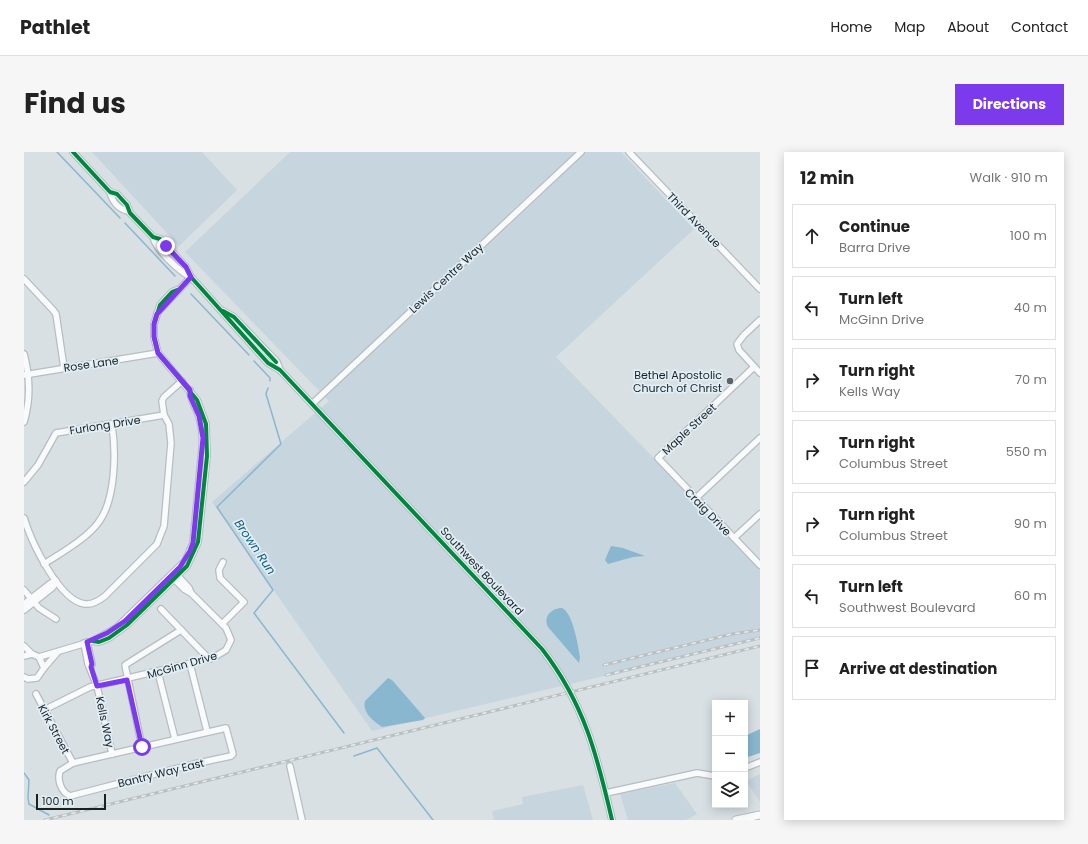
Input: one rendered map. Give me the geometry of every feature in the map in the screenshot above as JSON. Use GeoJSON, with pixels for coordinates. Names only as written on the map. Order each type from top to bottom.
{"type":"FeatureCollection","features":[{"type":"Feature","properties":{"kind":"main road"},"geometry":{"type":"LineString","coordinates":[[736,820],[760,815]]}},
{"type":"Feature","properties":{"kind":"street","name":"Southwest Boulevard"},"geometry":{"type":"LineString","coordinates":[[73,152],[110,192],[117,194],[127,204],[128,211],[153,237],[160,239],[186,267],[191,277],[223,311],[230,322],[263,358],[280,370],[524,628],[550,659],[574,699],[588,729],[596,750],[612,820]]}},
{"type":"Feature","properties":{"kind":"street","name":"Lewis Centre Way"},"geometry":{"type":"LineString","coordinates":[[312,404],[581,152]]}},
{"type":"Feature","properties":{"kind":"street","name":"Third Avenue"},"geometry":{"type":"LineString","coordinates":[[629,152],[760,289]]}},
{"type":"Feature","properties":{"kind":"street"},"geometry":{"type":"LineString","coordinates":[[24,646],[32,654],[39,657],[88,642],[116,628],[175,576],[185,561],[193,543],[203,438],[199,416],[190,396],[190,390],[158,353],[154,337],[154,324],[157,314],[175,296],[177,290],[191,277]]}},
{"type":"Feature","properties":{"kind":"street"},"geometry":{"type":"LineString","coordinates":[[24,279],[56,314],[64,368]]}},
{"type":"Feature","properties":{"kind":"street"},"geometry":{"type":"LineString","coordinates":[[760,320],[737,344],[739,350],[760,373]]}},
{"type":"Feature","properties":{"kind":"street","name":"Rose Lane"},"geometry":{"type":"LineString","coordinates":[[26,375],[158,353]]}},
{"type":"Feature","properties":{"kind":"street"},"geometry":{"type":"LineString","coordinates":[[24,354],[29,399],[24,422]]}},
{"type":"Feature","properties":{"kind":"street","name":"Maple Street"},"geometry":{"type":"LineString","coordinates":[[658,458],[754,366]]}},
{"type":"Feature","properties":{"kind":"street"},"geometry":{"type":"LineString","coordinates":[[24,518],[44,564],[56,581],[72,598],[80,603],[87,604],[99,601],[157,544],[164,526],[171,443],[168,424],[162,405],[164,397],[182,381]]}},
{"type":"Feature","properties":{"kind":"street","name":"Furlong Drive"},"geometry":{"type":"LineString","coordinates":[[24,482],[38,465],[56,433],[112,425],[164,415]]}},
{"type":"Feature","properties":{"kind":"street"},"geometry":{"type":"LineString","coordinates":[[44,564],[88,533],[98,524],[106,512],[109,502],[115,446],[112,425]]}},
{"type":"Feature","properties":{"kind":"street"},"geometry":{"type":"LineString","coordinates":[[695,499],[760,438]]}},
{"type":"Feature","properties":{"kind":"street","name":"Craig Drive"},"geometry":{"type":"LineString","coordinates":[[658,458],[695,499],[760,565]]}},
{"type":"Feature","properties":{"kind":"street"},"geometry":{"type":"LineString","coordinates":[[734,538],[760,514]]}},
{"type":"Feature","properties":{"kind":"street"},"geometry":{"type":"LineString","coordinates":[[222,624],[244,602],[220,578],[219,570],[223,562]]}},
{"type":"Feature","properties":{"kind":"street","name":"McGinn Drive"},"geometry":{"type":"LineString","coordinates":[[44,710],[77,692],[220,655],[229,645],[229,634],[222,624],[175,576]]}},
{"type":"Feature","properties":{"kind":"street"},"geometry":{"type":"LineString","coordinates":[[24,610],[51,583],[56,581]]}},
{"type":"Feature","properties":{"kind":"street"},"geometry":{"type":"LineString","coordinates":[[24,590],[39,608],[56,619]]}},
{"type":"Feature","properties":{"kind":"street"},"geometry":{"type":"LineString","coordinates":[[24,604],[32,601]]}},
{"type":"Feature","properties":{"kind":"street"},"geometry":{"type":"LineString","coordinates":[[161,610],[209,659]]}},
{"type":"Feature","properties":{"kind":"street"},"geometry":{"type":"LineString","coordinates":[[142,747],[125,665],[181,630]]}},
{"type":"Feature","properties":{"kind":"street","name":"Kells Way"},"geometry":{"type":"LineString","coordinates":[[88,642],[88,664],[91,667],[97,686],[112,754]]}},
{"type":"Feature","properties":{"kind":"street"},"geometry":{"type":"LineString","coordinates":[[24,677],[37,678],[58,652]]}},
{"type":"Feature","properties":{"kind":"street"},"geometry":{"type":"LineString","coordinates":[[24,656],[32,654]]}},
{"type":"Feature","properties":{"kind":"street"},"geometry":{"type":"LineString","coordinates":[[39,657],[44,668]]}},
{"type":"Feature","properties":{"kind":"street"},"geometry":{"type":"LineString","coordinates":[[72,763],[207,732],[190,664]]}},
{"type":"Feature","properties":{"kind":"street"},"geometry":{"type":"LineString","coordinates":[[158,672],[175,739]]}},
{"type":"Feature","properties":{"kind":"street","name":"Kirk Street"},"geometry":{"type":"LineString","coordinates":[[36,694],[72,763]]}},
{"type":"Feature","properties":{"kind":"street","name":"Bantry Way East"},"geometry":{"type":"LineString","coordinates":[[72,763],[62,768],[59,775],[62,790],[70,796],[233,756],[228,730],[224,728],[207,732]]}},
{"type":"Feature","properties":{"kind":"street"},"geometry":{"type":"LineString","coordinates":[[748,767],[760,762]]}},
{"type":"Feature","properties":{"kind":"street"},"geometry":{"type":"LineString","coordinates":[[290,766],[302,820]]}},
{"type":"Feature","properties":{"kind":"street"},"geometry":{"type":"LineString","coordinates":[[606,793],[697,773],[712,776]]}},
{"type":"Feature","properties":{"kind":"shaded area"},"geometry":{"type":"Polygon","coordinates":[[[92,152],[202,152],[237,190],[179,246],[92,152]]]}},
{"type":"Feature","properties":{"kind":"shaded area"},"geometry":{"type":"Polygon","coordinates":[[[290,152],[621,152],[694,229],[556,357],[760,568],[760,639],[372,731],[212,502],[329,401],[185,252],[290,152]]]}},
{"type":"Feature","properties":{"kind":"shaded area"},"geometry":{"type":"Polygon","coordinates":[[[760,774],[760,802],[748,784],[748,780],[760,774]]]}},
{"type":"Feature","properties":{"kind":"shaded area"},"geometry":{"type":"Polygon","coordinates":[[[675,783],[697,814],[686,820],[628,820],[620,794],[675,783]]]}},
{"type":"Feature","properties":{"kind":"shaded area"},"geometry":{"type":"Polygon","coordinates":[[[583,785],[593,820],[494,820],[492,811],[523,804],[522,797],[583,785]]]}},
{"type":"Feature","properties":{"kind":"water"},"geometry":{"type":"Polygon","coordinates":[[[611,546],[623,548],[645,556],[633,557],[608,564],[605,560],[611,546]]]}},
{"type":"Feature","properties":{"kind":"water"},"geometry":{"type":"Polygon","coordinates":[[[562,608],[566,611],[572,623],[578,645],[580,657],[579,663],[548,627],[547,617],[551,611],[562,608]]]}},
{"type":"Feature","properties":{"kind":"water"},"geometry":{"type":"Polygon","coordinates":[[[388,678],[392,680],[425,718],[423,720],[382,727],[369,716],[365,709],[365,701],[388,678]]]}},
{"type":"Feature","properties":{"kind":"water"},"geometry":{"type":"Polygon","coordinates":[[[760,729],[760,753],[748,757],[748,736],[748,735],[760,729]]]}},
{"type":"Feature","properties":{"kind":"waterway","name":"Brown Run"},"geometry":{"type":"LineString","coordinates":[[57,152],[120,218]]}},
{"type":"Feature","properties":{"kind":"waterway","name":"Brown Run"},"geometry":{"type":"LineString","coordinates":[[125,223],[175,276]]}},
{"type":"Feature","properties":{"kind":"waterway","name":"Brown Run"},"geometry":{"type":"LineString","coordinates":[[191,294],[249,355]]}},
{"type":"Feature","properties":{"kind":"waterway","name":"Brown Run"},"geometry":{"type":"LineString","coordinates":[[254,361],[270,378],[270,381]]}},
{"type":"Feature","properties":{"kind":"waterway","name":"Brown Run"},"geometry":{"type":"LineString","coordinates":[[268,388],[266,394],[281,444],[217,507],[273,590],[254,613],[344,733]]}},
{"type":"Feature","properties":{"kind":"waterway","name":"Brown Run"},"geometry":{"type":"LineString","coordinates":[[354,756],[377,748],[433,820]]}},
{"type":"Feature","properties":{"kind":"waterway"},"geometry":{"type":"LineString","coordinates":[[24,773],[29,780],[29,804],[49,815]]}},
{"type":"Feature","properties":{"kind":"railway"},"geometry":{"type":"LineString","coordinates":[[604,665],[732,634],[760,630]]}},
{"type":"Feature","properties":{"kind":"railway"},"geometry":{"type":"LineString","coordinates":[[606,675],[760,638]]}},
{"type":"Feature","properties":{"kind":"railway"},"geometry":{"type":"LineString","coordinates":[[45,820],[760,646]]}},
{"type":"Feature","properties":{"kind":"cycle path"},"geometry":{"type":"LineString","coordinates":[[73,152],[110,192],[117,194],[127,205],[130,213],[153,237],[160,239],[186,267],[191,277],[268,363],[280,370],[542,649],[569,689],[579,710],[601,773],[612,820]]}},
{"type":"Feature","properties":{"kind":"cycle path"},"geometry":{"type":"LineString","coordinates":[[93,641],[99,642],[109,638],[127,625],[187,566],[198,542],[207,456],[206,424],[197,400],[158,353],[154,337],[154,324],[160,305],[172,292],[177,290]]}},
{"type":"Feature","properties":{"kind":"cycle path"},"geometry":{"type":"LineString","coordinates":[[223,311],[234,317],[276,362]]}},
{"type":"Feature","properties":{"kind":"place","name":"Bethel Apostolic Church of Christ"},"geometry":{"type":"Point","coordinates":[730,381]}},
{"type":"Feature","properties":{"kind":"route"},"geometry":{"type":"LineString","coordinates":[[142,747],[127,680],[97,686],[91,667],[92,664],[87,642],[93,641],[125,621],[180,567],[185,561],[193,543],[203,438],[199,416],[190,396],[190,390],[158,353],[154,337],[154,324],[157,314],[175,296],[177,290],[191,277],[186,267],[166,246]]}}]}
